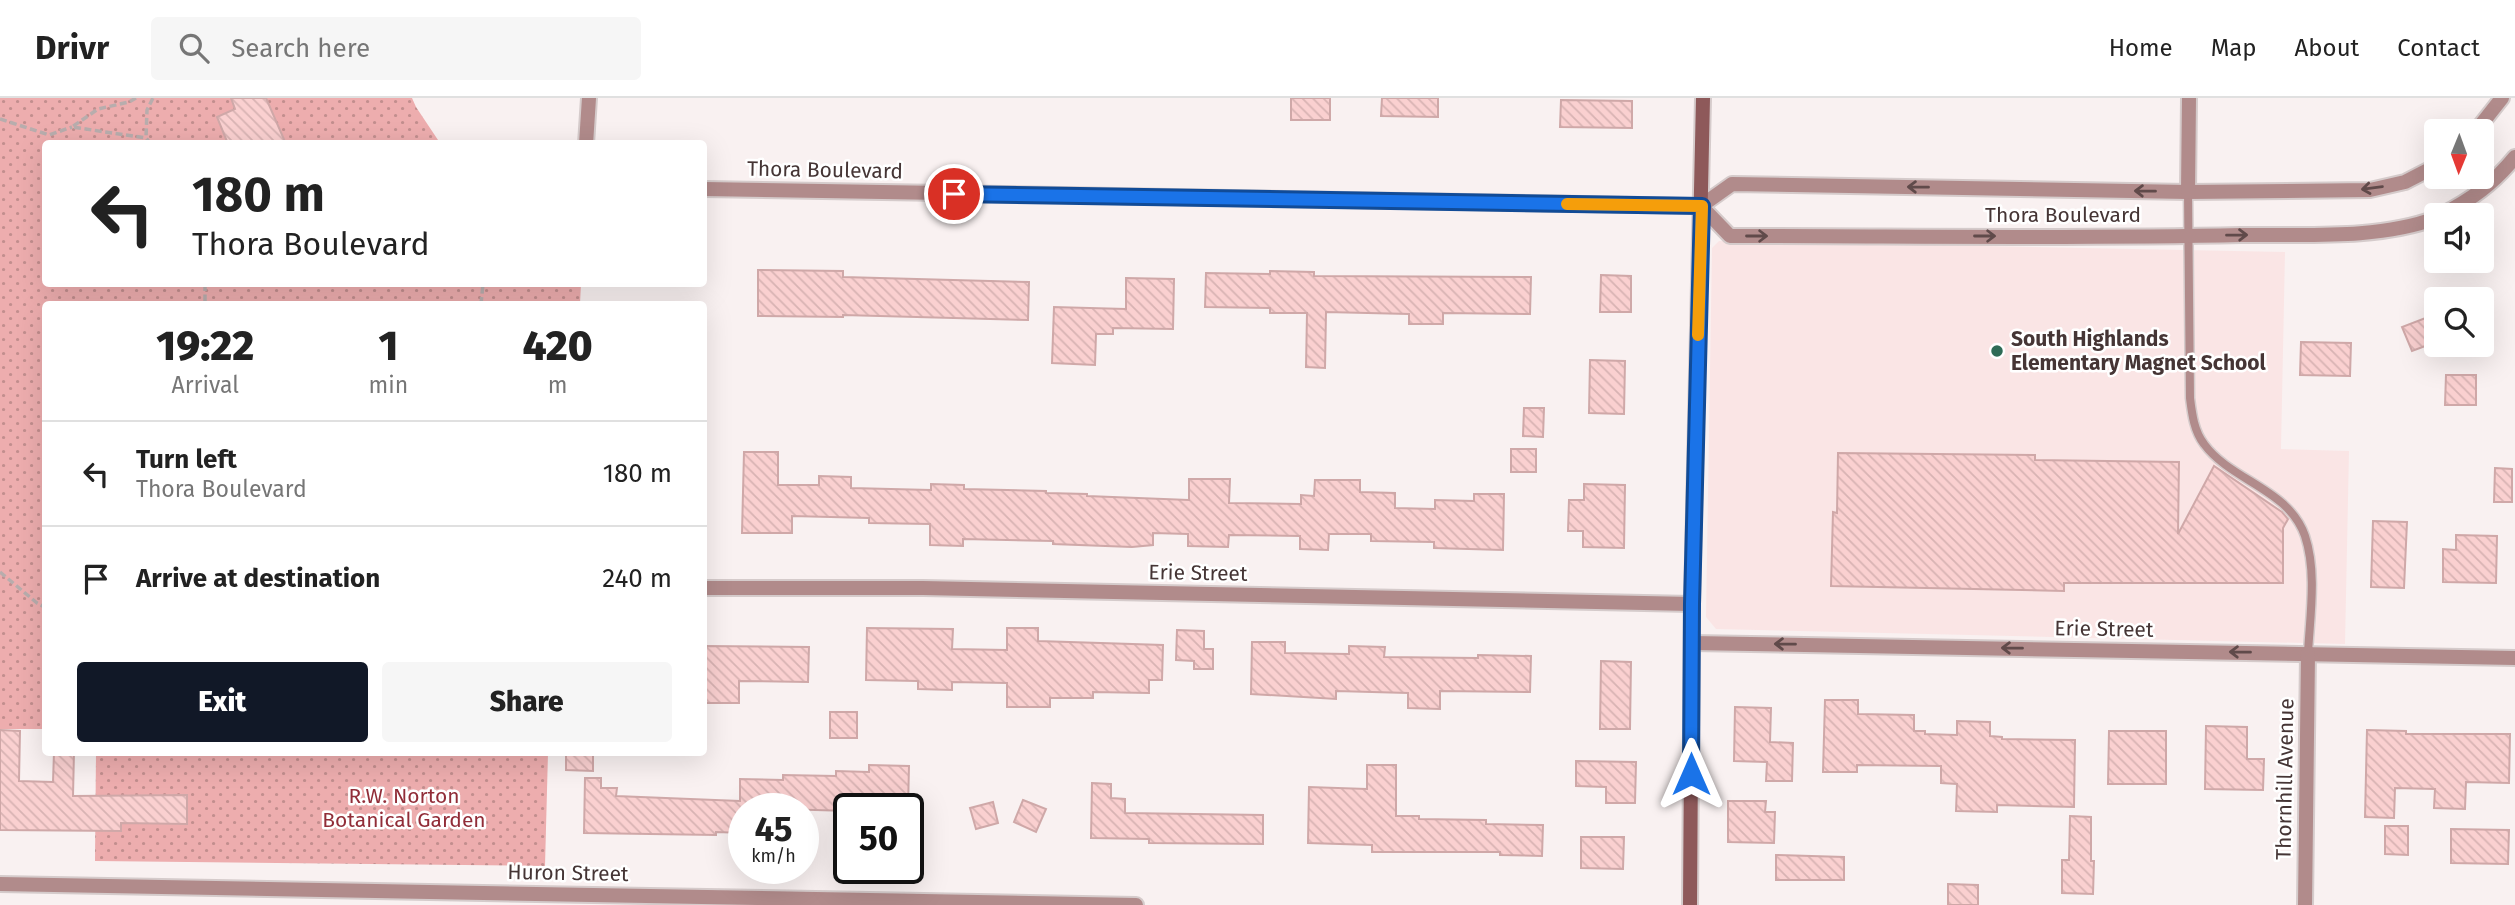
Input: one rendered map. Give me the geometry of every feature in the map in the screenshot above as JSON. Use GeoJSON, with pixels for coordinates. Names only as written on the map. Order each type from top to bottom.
{"type":"FeatureCollection","features":[{"type":"Feature","properties":{"kind":"main road"},"geometry":{"type":"LineString","coordinates":[[1690,905],[1692,604],[1703,98]]}},
{"type":"Feature","properties":{"kind":"street"},"geometry":{"type":"LineString","coordinates":[[586,140],[589,98]]}},
{"type":"Feature","properties":{"kind":"street"},"geometry":{"type":"LineString","coordinates":[[2188,192],[2189,98]]}},
{"type":"Feature","properties":{"kind":"street"},"geometry":{"type":"LineString","coordinates":[[2485,119],[2502,98]]}},
{"type":"Feature","properties":{"kind":"street"},"geometry":{"type":"LineString","coordinates":[[2462,203],[2483,191],[2515,157]]}},
{"type":"Feature","properties":{"kind":"street","name":"Thora Boulevard"},"geometry":{"type":"LineString","coordinates":[[707,189],[1702,206],[1732,184],[2188,192],[2370,190],[2405,182],[2424,172]]}},
{"type":"Feature","properties":{"kind":"street","name":"Thora Boulevard"},"geometry":{"type":"LineString","coordinates":[[1702,206],[1730,236],[2189,236],[2375,232],[2424,222]]}},
{"type":"Feature","properties":{"kind":"street","name":"Erie Street"},"geometry":{"type":"LineString","coordinates":[[707,588],[923,588],[1692,604]]}},
{"type":"Feature","properties":{"kind":"street","name":"Erie Street"},"geometry":{"type":"LineString","coordinates":[[1692,643],[2515,658]]}},
{"type":"Feature","properties":{"kind":"street","name":"Thornhill Avenue"},"geometry":{"type":"LineString","coordinates":[[2305,905],[2308,653]]}},
{"type":"Feature","properties":{"kind":"street","name":"Huron Street"},"geometry":{"type":"LineString","coordinates":[[0,884],[1136,905]]}},
{"type":"Feature","properties":{"kind":"lane"},"geometry":{"type":"LineString","coordinates":[[2188,192],[2190,398],[2193,421],[2203,443],[2219,460],[2294,514],[2305,535],[2310,558],[2308,653]]}},
{"type":"Feature","properties":{"kind":"path"},"geometry":{"type":"LineString","coordinates":[[0,119],[48,135],[72,127],[98,109],[135,98]]}},
{"type":"Feature","properties":{"kind":"path"},"geometry":{"type":"LineString","coordinates":[[72,127],[146,138],[147,110],[153,98]]}},
{"type":"Feature","properties":{"kind":"path"},"geometry":{"type":"LineString","coordinates":[[0,572],[42,606]]}},
{"type":"Feature","properties":{"kind":"shaded area","name":"South Highlands Elementary Magnet School"},"geometry":{"type":"Polygon","coordinates":[[[1719,241],[2285,252],[2281,449],[2349,451],[2345,644],[1716,629],[1706,617],[1712,248],[1719,241]]]}},
{"type":"Feature","properties":{"kind":"green space"},"geometry":{"type":"Polygon","coordinates":[[[0,98],[412,98],[438,140],[42,140],[42,287],[581,287],[580,301],[42,301],[42,729],[0,729],[0,98]]]}},
{"type":"Feature","properties":{"kind":"green space","name":"R.W. Norton Botanical Garden"},"geometry":{"type":"Polygon","coordinates":[[[96,756],[548,756],[545,866],[95,861],[96,756]]]}},
{"type":"Feature","properties":{"kind":"building"},"geometry":{"type":"Polygon","coordinates":[[[231,98],[266,98],[284,140],[226,140],[217,117],[235,109],[231,98]]]}},
{"type":"Feature","properties":{"kind":"building"},"geometry":{"type":"Polygon","coordinates":[[[1291,98],[1330,98],[1330,120],[1291,120],[1291,98]]]}},
{"type":"Feature","properties":{"kind":"building"},"geometry":{"type":"Polygon","coordinates":[[[1382,98],[1438,98],[1438,117],[1381,116],[1382,98]]]}},
{"type":"Feature","properties":{"kind":"building"},"geometry":{"type":"Polygon","coordinates":[[[1561,100],[1632,101],[1632,128],[1560,127],[1561,100]]]}},
{"type":"Feature","properties":{"kind":"building"},"geometry":{"type":"Polygon","coordinates":[[[758,270],[843,271],[843,277],[1029,282],[1028,320],[843,315],[758,316],[758,270]]]}},
{"type":"Feature","properties":{"kind":"building"},"geometry":{"type":"Polygon","coordinates":[[[1270,271],[1314,272],[1314,276],[1531,277],[1530,314],[1443,313],[1443,324],[1409,324],[1409,314],[1326,312],[1325,368],[1306,367],[1307,313],[1270,313],[1270,308],[1205,307],[1206,273],[1270,274],[1270,271]]]}},
{"type":"Feature","properties":{"kind":"building"},"geometry":{"type":"Polygon","coordinates":[[[1601,275],[1631,276],[1631,312],[1600,312],[1601,275]]]}},
{"type":"Feature","properties":{"kind":"building"},"geometry":{"type":"Polygon","coordinates":[[[1126,278],[1174,279],[1173,329],[1113,328],[1113,334],[1096,334],[1095,365],[1052,363],[1054,307],[1126,309],[1126,278]]]}},
{"type":"Feature","properties":{"kind":"building"},"geometry":{"type":"Polygon","coordinates":[[[2424,319],[2424,346],[2412,351],[2402,327],[2424,319]]]}},
{"type":"Feature","properties":{"kind":"building"},"geometry":{"type":"Polygon","coordinates":[[[2301,342],[2351,343],[2350,376],[2300,375],[2301,342]]]}},
{"type":"Feature","properties":{"kind":"building"},"geometry":{"type":"Polygon","coordinates":[[[1590,360],[1625,361],[1624,414],[1589,413],[1590,360]]]}},
{"type":"Feature","properties":{"kind":"building"},"geometry":{"type":"Polygon","coordinates":[[[2446,375],[2476,375],[2476,405],[2445,405],[2446,375]]]}},
{"type":"Feature","properties":{"kind":"building"},"geometry":{"type":"Polygon","coordinates":[[[1524,408],[1544,408],[1543,437],[1523,436],[1524,408]]]}},
{"type":"Feature","properties":{"kind":"building"},"geometry":{"type":"Polygon","coordinates":[[[1511,449],[1536,449],[1536,472],[1511,472],[1511,449]]]}},
{"type":"Feature","properties":{"kind":"building"},"geometry":{"type":"Polygon","coordinates":[[[744,452],[778,452],[778,485],[819,485],[819,476],[851,477],[851,488],[931,490],[931,484],[964,485],[964,489],[1189,500],[1189,479],[1230,479],[1229,503],[1301,504],[1301,495],[1314,496],[1315,480],[1360,480],[1360,492],[1395,493],[1395,508],[1435,509],[1435,500],[1474,501],[1474,494],[1504,494],[1503,550],[1434,548],[1434,542],[1371,541],[1371,534],[1329,534],[1328,550],[1300,549],[1300,536],[1229,535],[1228,547],[1188,546],[1188,534],[1153,533],[1153,545],[1132,547],[1053,544],[1053,541],[963,539],[963,546],[930,545],[930,524],[869,523],[869,518],[792,516],[792,533],[742,533],[744,452]]]}},
{"type":"Feature","properties":{"kind":"building"},"geometry":{"type":"Polygon","coordinates":[[[1838,453],[2035,455],[2035,460],[2179,462],[2178,534],[2214,466],[2282,512],[2288,519],[2283,528],[2283,583],[2064,583],[2064,591],[1831,586],[1833,512],[1837,513],[1838,453]]]}},
{"type":"Feature","properties":{"kind":"building"},"geometry":{"type":"Polygon","coordinates":[[[2495,468],[2512,469],[2512,502],[2494,502],[2495,468]]]}},
{"type":"Feature","properties":{"kind":"building"},"geometry":{"type":"Polygon","coordinates":[[[1584,484],[1625,485],[1624,548],[1583,547],[1583,531],[1568,531],[1569,500],[1584,500],[1584,484]]]}},
{"type":"Feature","properties":{"kind":"building"},"geometry":{"type":"Polygon","coordinates":[[[2373,521],[2407,522],[2404,588],[2371,587],[2373,521]]]}},
{"type":"Feature","properties":{"kind":"building"},"geometry":{"type":"Polygon","coordinates":[[[2456,535],[2497,536],[2496,583],[2443,582],[2443,549],[2456,550],[2456,535]]]}},
{"type":"Feature","properties":{"kind":"building"},"geometry":{"type":"Polygon","coordinates":[[[867,628],[953,629],[952,649],[1007,650],[1007,628],[1038,628],[1038,641],[1163,645],[1162,680],[1149,680],[1149,693],[1093,692],[1093,698],[1050,698],[1050,707],[1007,707],[1007,683],[952,682],[952,690],[918,689],[918,681],[866,680],[867,628]]]}},
{"type":"Feature","properties":{"kind":"building"},"geometry":{"type":"Polygon","coordinates":[[[1177,630],[1204,631],[1204,649],[1213,649],[1213,669],[1194,669],[1194,661],[1176,660],[1177,630]]]}},
{"type":"Feature","properties":{"kind":"building"},"geometry":{"type":"Polygon","coordinates":[[[1252,642],[1285,642],[1285,653],[1349,654],[1349,646],[1385,647],[1384,657],[1531,656],[1530,692],[1440,691],[1440,709],[1408,708],[1408,693],[1336,691],[1336,699],[1251,694],[1252,642]]]}},
{"type":"Feature","properties":{"kind":"building"},"geometry":{"type":"Polygon","coordinates":[[[707,646],[809,647],[808,682],[739,681],[739,703],[707,703],[707,646]]]}},
{"type":"Feature","properties":{"kind":"building"},"geometry":{"type":"Polygon","coordinates":[[[1601,661],[1631,662],[1630,729],[1600,729],[1601,661]]]}},
{"type":"Feature","properties":{"kind":"building"},"geometry":{"type":"Polygon","coordinates":[[[1825,700],[1858,700],[1858,714],[1914,715],[1914,731],[1925,731],[1925,734],[1957,735],[1957,721],[1990,722],[1990,736],[2002,739],[2075,740],[2074,807],[1997,805],[1997,812],[1956,811],[1957,784],[1941,783],[1941,766],[1857,765],[1857,772],[1823,772],[1825,700]]]}},
{"type":"Feature","properties":{"kind":"building"},"geometry":{"type":"Polygon","coordinates":[[[1735,707],[1771,708],[1770,742],[1793,743],[1792,781],[1766,781],[1767,762],[1734,761],[1735,707]]]}},
{"type":"Feature","properties":{"kind":"building"},"geometry":{"type":"Polygon","coordinates":[[[830,712],[857,712],[857,738],[830,738],[830,712]]]}},
{"type":"Feature","properties":{"kind":"building"},"geometry":{"type":"Polygon","coordinates":[[[2206,726],[2247,727],[2247,759],[2264,759],[2263,790],[2205,789],[2206,726]]]}},
{"type":"Feature","properties":{"kind":"building"},"geometry":{"type":"Polygon","coordinates":[[[0,730],[20,731],[19,781],[53,782],[54,756],[74,756],[73,796],[187,795],[187,824],[121,823],[121,831],[0,830],[0,730]]]}},
{"type":"Feature","properties":{"kind":"building"},"geometry":{"type":"Polygon","coordinates":[[[2367,730],[2406,731],[2406,734],[2510,734],[2509,783],[2466,782],[2465,809],[2434,808],[2435,789],[2395,788],[2394,818],[2365,817],[2367,730]]]}},
{"type":"Feature","properties":{"kind":"building"},"geometry":{"type":"Polygon","coordinates":[[[2109,731],[2166,731],[2166,784],[2108,784],[2109,731]]]}},
{"type":"Feature","properties":{"kind":"building"},"geometry":{"type":"Polygon","coordinates":[[[566,756],[593,756],[593,771],[566,770],[566,756]]]}},
{"type":"Feature","properties":{"kind":"building"},"geometry":{"type":"Polygon","coordinates":[[[1576,761],[1636,762],[1635,803],[1606,803],[1606,787],[1576,786],[1576,761]]]}},
{"type":"Feature","properties":{"kind":"building"},"geometry":{"type":"Polygon","coordinates":[[[869,765],[909,766],[908,793],[833,793],[833,811],[819,810],[819,793],[740,793],[740,779],[783,780],[783,775],[836,776],[836,771],[869,772],[869,765]]]}},
{"type":"Feature","properties":{"kind":"building"},"geometry":{"type":"Polygon","coordinates":[[[1367,765],[1396,765],[1396,816],[1486,820],[1486,824],[1543,825],[1542,856],[1500,855],[1500,852],[1372,852],[1372,845],[1308,843],[1309,787],[1367,789],[1367,765]]]}},
{"type":"Feature","properties":{"kind":"building"},"geometry":{"type":"Polygon","coordinates":[[[585,778],[601,778],[601,788],[617,788],[616,796],[728,801],[728,832],[716,832],[716,835],[584,833],[585,778]]]}},
{"type":"Feature","properties":{"kind":"building"},"geometry":{"type":"Polygon","coordinates":[[[1092,783],[1111,784],[1111,798],[1125,799],[1125,813],[1263,815],[1263,844],[1149,843],[1149,839],[1091,838],[1092,783]]]}},
{"type":"Feature","properties":{"kind":"building"},"geometry":{"type":"Polygon","coordinates":[[[1023,800],[1046,809],[1036,832],[1014,822],[1023,800]]]}},
{"type":"Feature","properties":{"kind":"building"},"geometry":{"type":"Polygon","coordinates":[[[1728,801],[1766,801],[1765,812],[1775,812],[1774,843],[1728,842],[1728,801]]]}},
{"type":"Feature","properties":{"kind":"building"},"geometry":{"type":"Polygon","coordinates":[[[993,802],[998,823],[976,829],[970,808],[993,802]]]}},
{"type":"Feature","properties":{"kind":"building"},"geometry":{"type":"Polygon","coordinates":[[[2070,816],[2091,817],[2093,894],[2062,893],[2062,860],[2069,860],[2070,816]]]}},
{"type":"Feature","properties":{"kind":"building"},"geometry":{"type":"Polygon","coordinates":[[[2385,826],[2408,826],[2408,855],[2385,854],[2385,826]]]}},
{"type":"Feature","properties":{"kind":"building"},"geometry":{"type":"Polygon","coordinates":[[[2451,829],[2509,830],[2508,864],[2451,863],[2451,829]]]}},
{"type":"Feature","properties":{"kind":"building"},"geometry":{"type":"Polygon","coordinates":[[[1581,837],[1624,837],[1623,869],[1581,868],[1581,837]]]}},
{"type":"Feature","properties":{"kind":"building"},"geometry":{"type":"Polygon","coordinates":[[[1776,855],[1844,857],[1844,880],[1776,880],[1776,855]]]}},
{"type":"Feature","properties":{"kind":"building"},"geometry":{"type":"Polygon","coordinates":[[[1948,884],[1978,885],[1978,905],[1948,905],[1948,884]]]}},
{"type":"Feature","properties":{"kind":"slow traffic"},"geometry":{"type":"LineString","coordinates":[[1567,204],[1702,206],[1698,335]]}},
{"type":"Feature","properties":{"kind":"place","name":"South Highlands Elementary Magnet School"},"geometry":{"type":"Point","coordinates":[1997,351]}},
{"type":"Feature","properties":{"kind":"route"},"geometry":{"type":"LineString","coordinates":[[954,194],[1702,206],[1692,604],[1691,774]]}}]}
